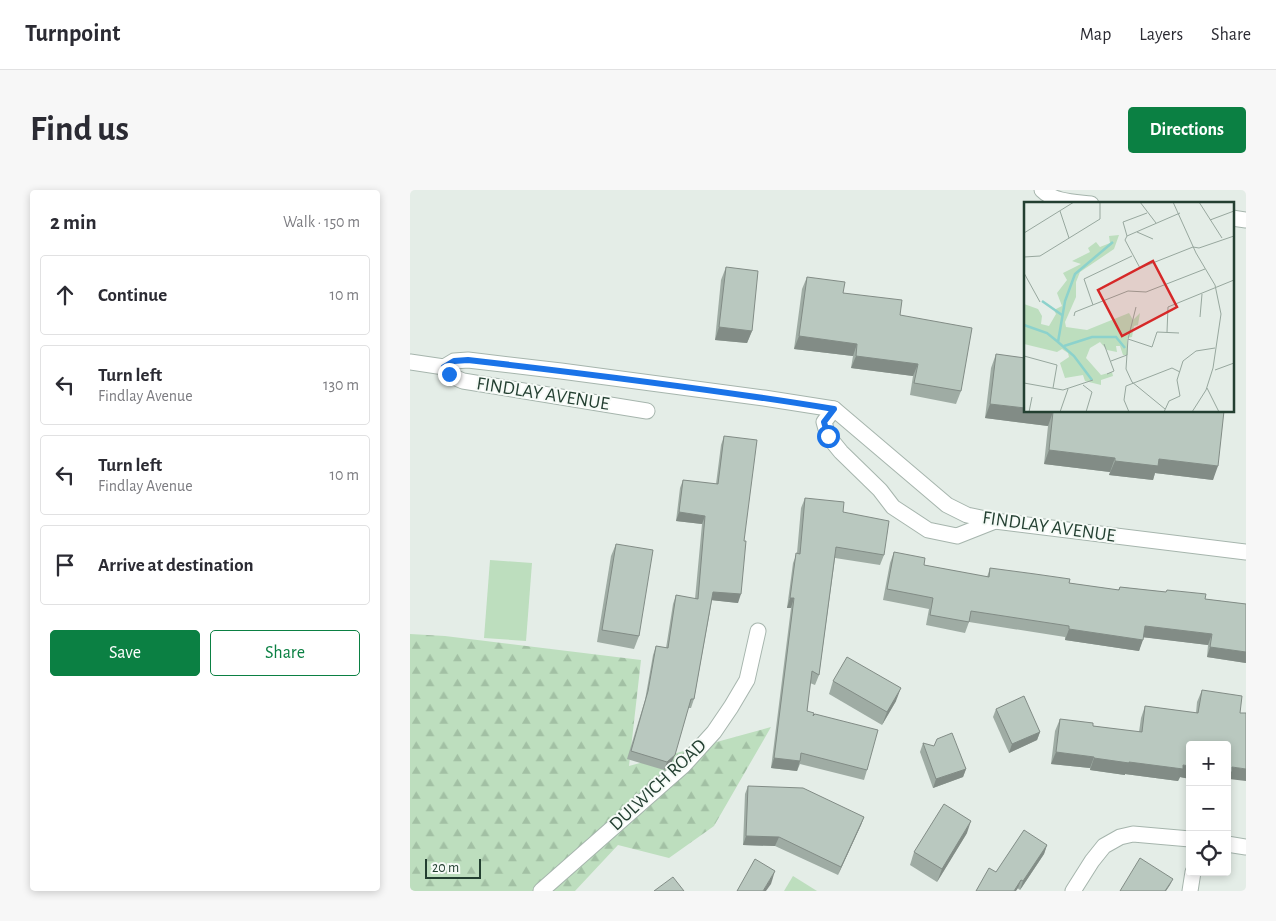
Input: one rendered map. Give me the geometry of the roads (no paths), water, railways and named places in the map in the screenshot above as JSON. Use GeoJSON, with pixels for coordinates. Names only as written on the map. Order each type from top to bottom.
{"type":"FeatureCollection","features":[{"type":"Feature","properties":{"kind":"street"},"geometry":{"type":"LineString","coordinates":[[1044,192],[1066,201],[1074,202]]}},
{"type":"Feature","properties":{"kind":"street","name":"FINDLAY AVENUE"},"geometry":{"type":"LineString","coordinates":[[410,362],[444,367],[454,361],[468,360],[561,370],[834,409],[947,505],[967,515],[995,521],[1246,552]]}},
{"type":"Feature","properties":{"kind":"street","name":"FINDLAY AVENUE"},"geometry":{"type":"LineString","coordinates":[[444,367],[449,374],[463,381],[647,411]]}},
{"type":"Feature","properties":{"kind":"street"},"geometry":{"type":"LineString","coordinates":[[834,409],[824,422],[828,436],[841,452],[880,490],[893,507],[928,530],[957,536],[995,521]]}},
{"type":"Feature","properties":{"kind":"street","name":"DULWICH ROAD"},"geometry":{"type":"LineString","coordinates":[[541,891],[684,765],[714,732],[748,680],[758,631]]}},
{"type":"Feature","properties":{"kind":"street"},"geometry":{"type":"LineString","coordinates":[[1073,891],[1104,846],[1120,837],[1133,834],[1186,840]]}},
{"type":"Feature","properties":{"kind":"street"},"geometry":{"type":"LineString","coordinates":[[1231,845],[1246,847]]}},
{"type":"Feature","properties":{"kind":"street"},"geometry":{"type":"LineString","coordinates":[[1190,891],[1192,876]]}}]}
